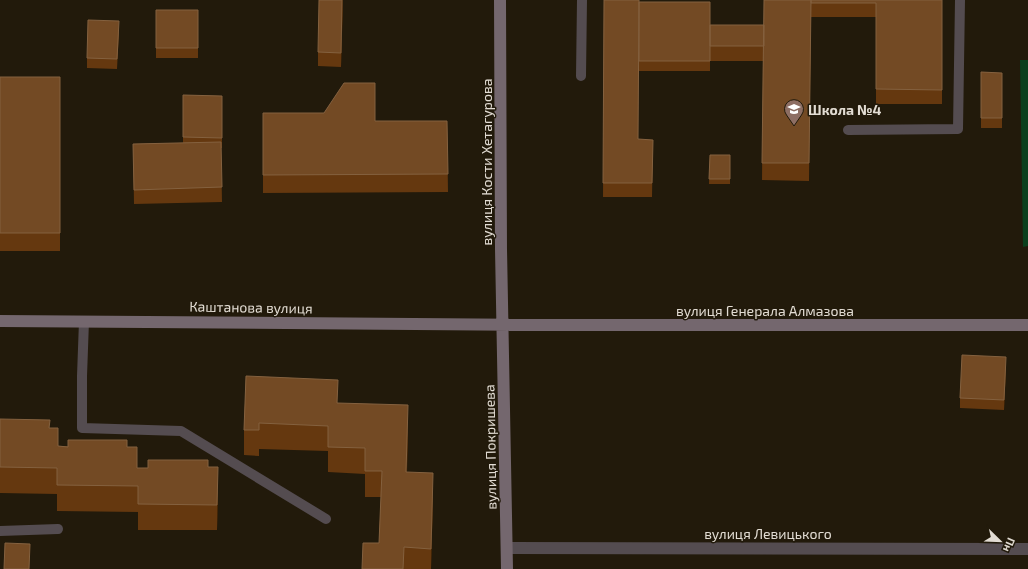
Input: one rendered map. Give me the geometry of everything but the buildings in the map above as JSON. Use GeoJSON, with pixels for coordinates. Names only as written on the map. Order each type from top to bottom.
{"type":"FeatureCollection","features":[{"type":"Feature","properties":{"kind":"street","name":"вулиця Кости Хетагурова"},"geometry":{"type":"LineString","coordinates":[[500,0],[502,324]]}},
{"type":"Feature","properties":{"kind":"street","name":"Каштанова вулиця"},"geometry":{"type":"LineString","coordinates":[[0,321],[84,320],[502,324]]}},
{"type":"Feature","properties":{"kind":"street","name":"вулиця Генерала Алмазова"},"geometry":{"type":"LineString","coordinates":[[502,324],[1028,325]]}},
{"type":"Feature","properties":{"kind":"street","name":"вулиця Покришева"},"geometry":{"type":"LineString","coordinates":[[502,324],[508,569]]}},
{"type":"Feature","properties":{"kind":"street","name":"вулиця Левицького"},"geometry":{"type":"LineString","coordinates":[[507,548],[1028,549]]}},
{"type":"Feature","properties":{"kind":"lane"},"geometry":{"type":"LineString","coordinates":[[581,76],[582,0]]}},
{"type":"Feature","properties":{"kind":"lane"},"geometry":{"type":"LineString","coordinates":[[848,130],[958,130],[960,0]]}},
{"type":"Feature","properties":{"kind":"lane"},"geometry":{"type":"LineString","coordinates":[[84,320],[82,428],[181,431],[326,519]]}},
{"type":"Feature","properties":{"kind":"lane"},"geometry":{"type":"LineString","coordinates":[[0,531],[58,529]]}},
{"type":"Feature","properties":{"kind":"green space"},"geometry":{"type":"Polygon","coordinates":[[[1020,60],[1028,60],[1028,246],[1023,247],[1020,60]]]}},
{"type":"Feature","properties":{"kind":"place","name":"Школа №4"},"geometry":{"type":"Point","coordinates":[794,126]}}]}
